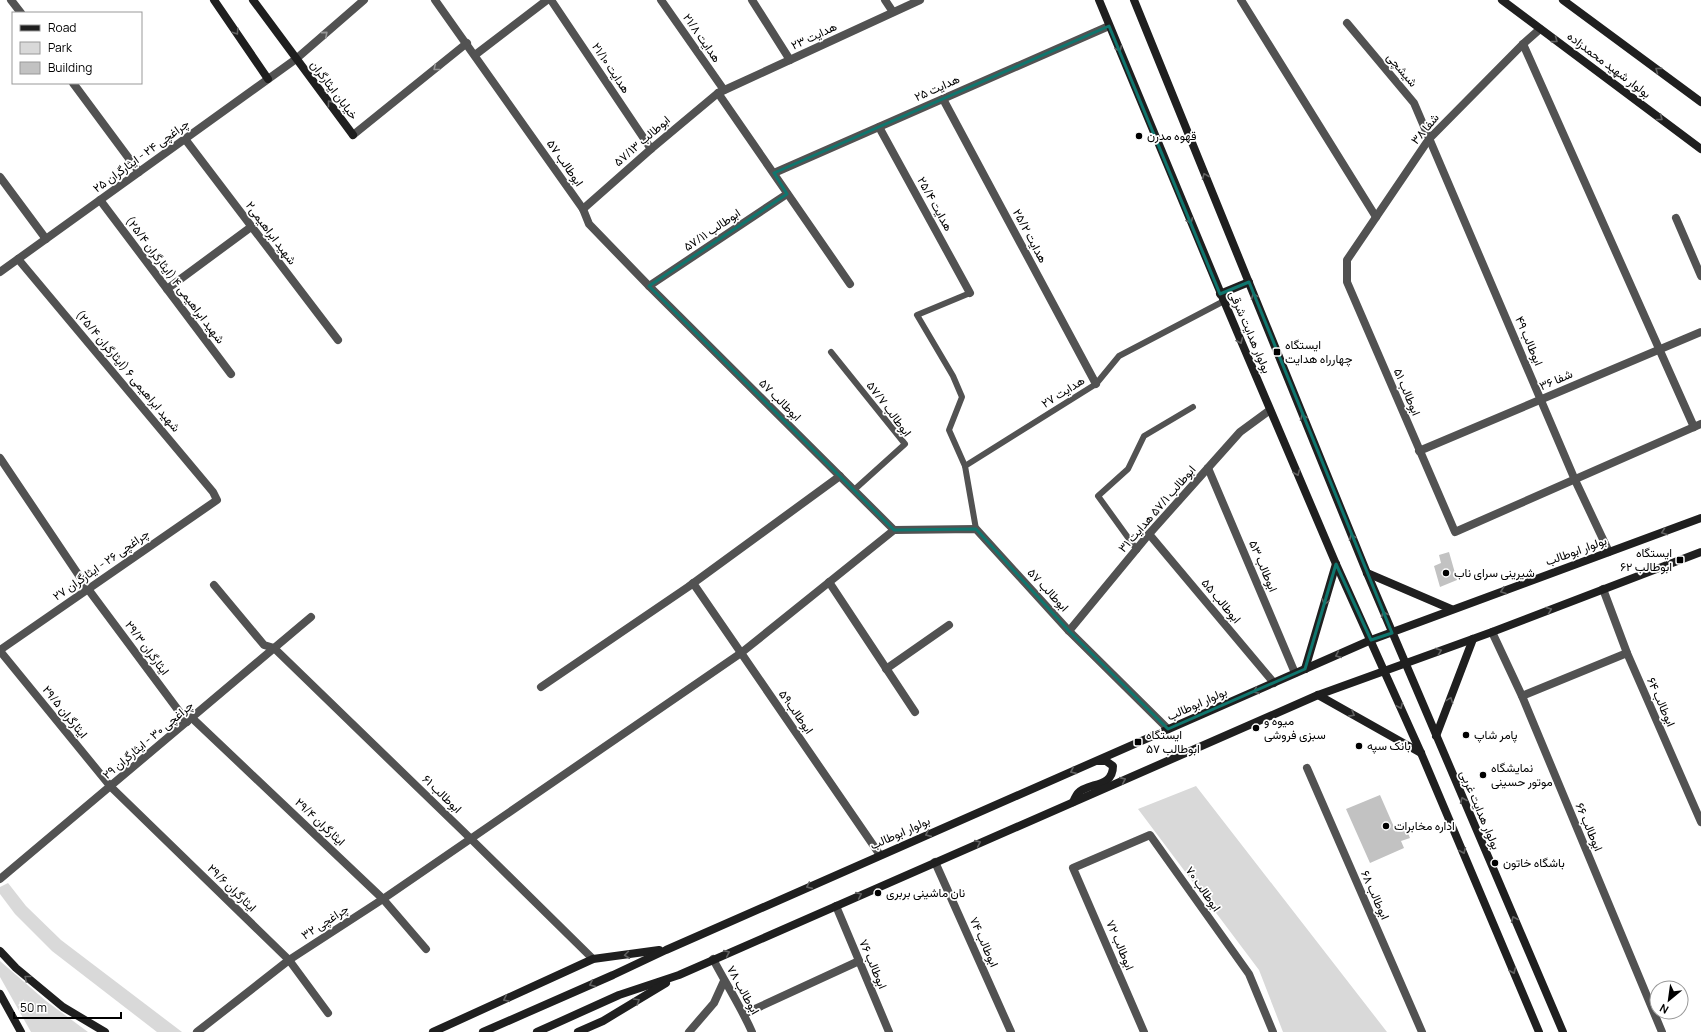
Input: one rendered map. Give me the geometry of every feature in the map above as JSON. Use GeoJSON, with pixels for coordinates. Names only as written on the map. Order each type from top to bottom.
{"type":"FeatureCollection","features":[{"type":"Feature","properties":{"kind":"main road"},"geometry":{"type":"LineString","coordinates":[[214,0],[268,79]]}},
{"type":"Feature","properties":{"kind":"main road","name":"بولوار هدایت شرقی"},"geometry":{"type":"LineString","coordinates":[[1099,0],[1222,297],[1336,564],[1384,671]]}},
{"type":"Feature","properties":{"kind":"main road","name":"بولوار هدایت شرقی"},"geometry":{"type":"LineString","coordinates":[[1134,0],[1405,663]]}},
{"type":"Feature","properties":{"kind":"main road","name":"بولوار شهید محمدزاده"},"geometry":{"type":"LineString","coordinates":[[1502,0],[1701,149]]}},
{"type":"Feature","properties":{"kind":"main road","name":"بولوار شهید محمدزاده"},"geometry":{"type":"LineString","coordinates":[[1563,0],[1701,102]]}},
{"type":"Feature","properties":{"kind":"main road","name":"خیابان ایثارگران"},"geometry":{"type":"LineString","coordinates":[[255,1],[296,59],[353,134]]}},
{"type":"Feature","properties":{"kind":"main road"},"geometry":{"type":"LineString","coordinates":[[1222,297],[1249,282]]}},
{"type":"Feature","properties":{"kind":"main road","name":"بولوار ابوطالب"},"geometry":{"type":"LineString","coordinates":[[483,1032],[880,855],[1370,640],[1701,518]]}},
{"type":"Feature","properties":{"kind":"main road"},"geometry":{"type":"LineString","coordinates":[[578,1032],[603,1021],[679,975],[713,959],[1318,694],[1492,632],[1701,552]]}},
{"type":"Feature","properties":{"kind":"main road"},"geometry":{"type":"LineString","coordinates":[[1305,669],[1336,564]]}},
{"type":"Feature","properties":{"kind":"main road"},"geometry":{"type":"LineString","coordinates":[[1367,573],[1452,609]]}},
{"type":"Feature","properties":{"kind":"main road"},"geometry":{"type":"LineString","coordinates":[[1436,736],[1473,639]]}},
{"type":"Feature","properties":{"kind":"main road","name":"بولوار هدایت غربی"},"geometry":{"type":"LineString","coordinates":[[1405,663],[1563,1032]]}},
{"type":"Feature","properties":{"kind":"main road"},"geometry":{"type":"LineString","coordinates":[[1384,671],[1421,753],[1539,1032]]}},
{"type":"Feature","properties":{"kind":"main road"},"geometry":{"type":"LineString","coordinates":[[1318,694],[1421,753]]}},
{"type":"Feature","properties":{"kind":"main road"},"geometry":{"type":"LineString","coordinates":[[1073,802],[1078,793],[1108,780],[1113,774],[1113,766],[1106,761],[1095,761]]}},
{"type":"Feature","properties":{"kind":"main road"},"geometry":{"type":"LineString","coordinates":[[433,1032],[593,959],[666,950]]}},
{"type":"Feature","properties":{"kind":"main road"},"geometry":{"type":"LineString","coordinates":[[0,951],[16,968],[63,1007],[105,1032]]}},
{"type":"Feature","properties":{"kind":"main road"},"geometry":{"type":"LineString","coordinates":[[537,1032],[619,995],[679,975]]}},
{"type":"Feature","properties":{"kind":"main road"},"geometry":{"type":"LineString","coordinates":[[0,994],[21,1032]]}},
{"type":"Feature","properties":{"kind":"street"},"geometry":{"type":"LineString","coordinates":[[11,0],[20,12]]}},
{"type":"Feature","properties":{"kind":"street","name":"چراغچی ۲۴ - ایثارگران ۲۵"},"geometry":{"type":"LineString","coordinates":[[0,272],[296,59],[364,0]]}},
{"type":"Feature","properties":{"kind":"street","name":"ابوطالب ۵۷"},"geometry":{"type":"LineString","coordinates":[[435,0],[583,209],[589,224],[649,286],[894,530]]}},
{"type":"Feature","properties":{"kind":"street"},"geometry":{"type":"LineString","coordinates":[[475,56],[546,0]]}},
{"type":"Feature","properties":{"kind":"street","name":"هدایت ۲۱/۱۰"},"geometry":{"type":"LineString","coordinates":[[551,0],[651,149]]}},
{"type":"Feature","properties":{"kind":"street","name":"هدایت ۲۱/۸"},"geometry":{"type":"LineString","coordinates":[[661,0],[774,173],[850,284]]}},
{"type":"Feature","properties":{"kind":"street"},"geometry":{"type":"LineString","coordinates":[[752,0],[790,60]]}},
{"type":"Feature","properties":{"kind":"street"},"geometry":{"type":"LineString","coordinates":[[885,0],[893,12]]}},
{"type":"Feature","properties":{"kind":"street","name":"هدایت ۲۳"},"geometry":{"type":"LineString","coordinates":[[721,92],[920,0]]}},
{"type":"Feature","properties":{"kind":"street"},"geometry":{"type":"LineString","coordinates":[[1241,0],[1376,217]]}},
{"type":"Feature","properties":{"kind":"street","name":"شیشچی"},"geometry":{"type":"LineString","coordinates":[[1347,23],[1414,103],[1429,139]]}},
{"type":"Feature","properties":{"kind":"street","name":"هدایت ۲۵"},"geometry":{"type":"LineString","coordinates":[[774,173],[1109,26]]}},
{"type":"Feature","properties":{"kind":"street","name":"شفا ۳۸"},"geometry":{"type":"LineString","coordinates":[[1347,260],[1429,139],[1523,44],[1540,29]]}},
{"type":"Feature","properties":{"kind":"street","name":"خیابان ایثارگران"},"geometry":{"type":"LineString","coordinates":[[353,134],[467,44]]}},
{"type":"Feature","properties":{"kind":"street"},"geometry":{"type":"LineString","coordinates":[[1523,44],[1659,350],[1698,426],[1575,480]]}},
{"type":"Feature","properties":{"kind":"street"},"geometry":{"type":"LineString","coordinates":[[74,84],[139,172]]}},
{"type":"Feature","properties":{"kind":"street","name":"ابوطالب ۵۷/۱۳"},"geometry":{"type":"LineString","coordinates":[[583,209],[651,149],[721,92]]}},
{"type":"Feature","properties":{"kind":"street","name":"هدایت ۲۵/۲"},"geometry":{"type":"LineString","coordinates":[[943,99],[1096,384]]}},
{"type":"Feature","properties":{"kind":"street","name":"هدایت ۲۵/۴"},"geometry":{"type":"LineString","coordinates":[[879,127],[970,293]]}},
{"type":"Feature","properties":{"kind":"street","name":"شهید ابراهیمی۲"},"geometry":{"type":"LineString","coordinates":[[185,139],[338,340]]}},
{"type":"Feature","properties":{"kind":"street","name":"ابوطالب ۴۹"},"geometry":{"type":"LineString","coordinates":[[1429,139],[1540,400],[1609,552]]}},
{"type":"Feature","properties":{"kind":"street"},"geometry":{"type":"LineString","coordinates":[[0,177],[46,239]]}},
{"type":"Feature","properties":{"kind":"street","name":"ابوطالب ۵۷/۱۱"},"geometry":{"type":"LineString","coordinates":[[649,286],[788,194]]}},
{"type":"Feature","properties":{"kind":"street","name":"شهید ابراهیمی ۴ (ایثارگران ۲۵/۴)"},"geometry":{"type":"LineString","coordinates":[[100,200],[231,374]]}},
{"type":"Feature","properties":{"kind":"street"},"geometry":{"type":"LineString","coordinates":[[1676,218],[1701,276]]}},
{"type":"Feature","properties":{"kind":"street"},"geometry":{"type":"LineString","coordinates":[[167,290],[251,227]]}},
{"type":"Feature","properties":{"kind":"street","name":"شهید ابراهیمی ۶ (ایثارگران ۲۵/۴)"},"geometry":{"type":"LineString","coordinates":[[18,259],[213,492],[217,500]]}},
{"type":"Feature","properties":{"kind":"street","name":"ابوطالب ۵۱"},"geometry":{"type":"LineString","coordinates":[[1347,260],[1347,282],[1455,532],[1575,480]]}},
{"type":"Feature","properties":{"kind":"street","name":"شفا ۳۶"},"geometry":{"type":"LineString","coordinates":[[1420,451],[1701,332]]}},
{"type":"Feature","properties":{"kind":"street","name":"ابوطالب ۵۷/۱ هدایت ۳۱"},"geometry":{"type":"LineString","coordinates":[[1069,631],[1150,534],[1240,432],[1270,410]]}},
{"type":"Feature","properties":{"kind":"street","name":"ایثارگران ۲۹/۳"},"geometry":{"type":"LineString","coordinates":[[0,458],[88,589],[190,720]]}},
{"type":"Feature","properties":{"kind":"street","name":"ابوطالب ۵۳"},"geometry":{"type":"LineString","coordinates":[[1208,468],[1295,673]]}},
{"type":"Feature","properties":{"kind":"street"},"geometry":{"type":"LineString","coordinates":[[540,688],[693,583],[840,476]]}},
{"type":"Feature","properties":{"kind":"street","name":"چراغچی ۲۶ - ایثارگران ۲۷"},"geometry":{"type":"LineString","coordinates":[[0,651],[217,500]]}},
{"type":"Feature","properties":{"kind":"street"},"geometry":{"type":"LineString","coordinates":[[894,530],[976,529]]}},
{"type":"Feature","properties":{"kind":"street","name":"ابوطالب ۵۷"},"geometry":{"type":"LineString","coordinates":[[976,529],[1069,631],[1168,729]]}},
{"type":"Feature","properties":{"kind":"street","name":"چراغچی ۳۲"},"geometry":{"type":"LineString","coordinates":[[197,1032],[289,960],[383,899],[741,653],[894,530]]}},
{"type":"Feature","properties":{"kind":"street","name":"ابوطالب ۵۵"},"geometry":{"type":"LineString","coordinates":[[1150,534],[1274,683]]}},
{"type":"Feature","properties":{"kind":"street"},"geometry":{"type":"LineString","coordinates":[[829,582],[915,712]]}},
{"type":"Feature","properties":{"kind":"street","name":"ابوطالب۵۹"},"geometry":{"type":"LineString","coordinates":[[693,583],[880,855]]}},
{"type":"Feature","properties":{"kind":"street","name":"ابوطالب ۶۱"},"geometry":{"type":"LineString","coordinates":[[214,585],[264,645],[274,648],[593,959]]}},
{"type":"Feature","properties":{"kind":"street","name":"ابوطالب ۶۴"},"geometry":{"type":"LineString","coordinates":[[1603,589],[1626,653],[1701,822]]}},
{"type":"Feature","properties":{"kind":"street","name":"چراغچی ۳۰ - ایثارگران ۲۹"},"geometry":{"type":"LineString","coordinates":[[0,879],[311,617]]}},
{"type":"Feature","properties":{"kind":"street"},"geometry":{"type":"LineString","coordinates":[[886,669],[949,625]]}},
{"type":"Feature","properties":{"kind":"street","name":"ابوطالب ۶۶"},"geometry":{"type":"LineString","coordinates":[[1492,632],[1522,696],[1662,1032]]}},
{"type":"Feature","properties":{"kind":"street","name":"ایثارگران ۲۹/۵"},"geometry":{"type":"LineString","coordinates":[[0,651],[111,787]]}},
{"type":"Feature","properties":{"kind":"street"},"geometry":{"type":"LineString","coordinates":[[1522,696],[1626,653]]}},
{"type":"Feature","properties":{"kind":"street","name":"ایثارگران ۲۹/۴"},"geometry":{"type":"LineString","coordinates":[[190,720],[383,899],[426,949]]}},
{"type":"Feature","properties":{"kind":"street","name":"ابوطالب ۶۸"},"geometry":{"type":"LineString","coordinates":[[1307,768],[1422,1032]]}},
{"type":"Feature","properties":{"kind":"street","name":"ایثارگران ۲۹/۶"},"geometry":{"type":"LineString","coordinates":[[111,787],[289,960],[328,1013]]}},
{"type":"Feature","properties":{"kind":"street","name":"ابوطالب ۷۰"},"geometry":{"type":"LineString","coordinates":[[1073,868],[1150,835],[1249,974],[1273,1032]]}},
{"type":"Feature","properties":{"kind":"street","name":"ابوطالب ۷۴"},"geometry":{"type":"LineString","coordinates":[[935,862],[1011,1032]]}},
{"type":"Feature","properties":{"kind":"street","name":"ابوطالب ۷۲"},"geometry":{"type":"LineString","coordinates":[[1073,868],[1144,1032]]}},
{"type":"Feature","properties":{"kind":"street","name":"ابوطالب ۷۶"},"geometry":{"type":"LineString","coordinates":[[836,906],[889,1032]]}},
{"type":"Feature","properties":{"kind":"street","name":"ابوطالب ۷۸"},"geometry":{"type":"LineString","coordinates":[[713,959],[724,981],[744,1014],[752,1032]]}},
{"type":"Feature","properties":{"kind":"street"},"geometry":{"type":"LineString","coordinates":[[744,1014],[859,961]]}},
{"type":"Feature","properties":{"kind":"street"},"geometry":{"type":"LineString","coordinates":[[689,1032],[714,1003],[724,981]]}},
{"type":"Feature","properties":{"kind":"lane"},"geometry":{"type":"LineString","coordinates":[[970,293],[916,315],[954,376],[962,397],[949,430],[965,466],[976,529]]}},
{"type":"Feature","properties":{"kind":"lane","name":"هدایت ۲۷"},"geometry":{"type":"LineString","coordinates":[[965,466],[1096,384],[1119,356],[1222,297]]}},
{"type":"Feature","properties":{"kind":"lane","name":"ابوطالب ۵۷/۷"},"geometry":{"type":"LineString","coordinates":[[831,352],[905,444],[854,490]]}},
{"type":"Feature","properties":{"kind":"lane"},"geometry":{"type":"LineString","coordinates":[[1137,550],[1098,496],[1128,469],[1144,436],[1193,407]]}},
{"type":"Feature","properties":{"kind":"highlighted area"},"geometry":{"type":"Polygon","coordinates":[[[1109,26],[1220,294],[1249,282],[1392,633],[1371,640],[1336,564],[1305,669],[1168,729],[1069,631],[976,529],[894,530],[649,286],[787,194],[774,173],[1109,26]]]}},
{"type":"Feature","properties":{"kind":"green space"},"geometry":{"type":"Polygon","coordinates":[[[1196,786],[1387,1032],[1283,1032],[1259,970],[1138,809],[1196,786]]]}},
{"type":"Feature","properties":{"kind":"green space"},"geometry":{"type":"Polygon","coordinates":[[[8,883],[26,906],[61,940],[182,1032],[157,1032],[52,951],[15,914],[0,894],[0,887],[8,883]]]}},
{"type":"Feature","properties":{"kind":"green space"},"geometry":{"type":"Polygon","coordinates":[[[0,961],[46,1001],[88,1032],[31,1032],[0,977],[0,961]]]}},
{"type":"Feature","properties":{"kind":"building","name":"شیرینی سرای ناب"},"geometry":{"type":"Polygon","coordinates":[[[1449,552],[1457,580],[1440,587],[1434,566],[1441,563],[1439,555],[1449,552]]]}},
{"type":"Feature","properties":{"kind":"building"},"geometry":{"type":"Polygon","coordinates":[[[1380,795],[1394,827],[1404,823],[1410,838],[1401,841],[1404,848],[1370,863],[1346,809],[1380,795]]]}},
{"type":"Feature","properties":{"kind":"place","name":"قهوه مدرن"},"geometry":{"type":"Point","coordinates":[1139,136]}},
{"type":"Feature","properties":{"kind":"place","name":"ایستگاه چهارراه هدایت"},"geometry":{"type":"Point","coordinates":[1277,352]}},
{"type":"Feature","properties":{"kind":"place","name":"ایستگاه ابوطالب ۶۲"},"geometry":{"type":"Point","coordinates":[1680,560]}},
{"type":"Feature","properties":{"kind":"place","name":"شیرینی سرای ناب"},"geometry":{"type":"Point","coordinates":[1446,573]}},
{"type":"Feature","properties":{"kind":"place","name":"میوه و سبزی فروشی"},"geometry":{"type":"Point","coordinates":[1256,728]}},
{"type":"Feature","properties":{"kind":"place","name":"پامر شاپ"},"geometry":{"type":"Point","coordinates":[1466,735]}},
{"type":"Feature","properties":{"kind":"place","name":"ایستگاه ابوطالب ۵۷"},"geometry":{"type":"Point","coordinates":[1138,742]}},
{"type":"Feature","properties":{"kind":"place","name":"بانک سپه"},"geometry":{"type":"Point","coordinates":[1359,746]}},
{"type":"Feature","properties":{"kind":"place","name":"نمایشگاه موتور حسینی"},"geometry":{"type":"Point","coordinates":[1483,775]}},
{"type":"Feature","properties":{"kind":"place","name":"اداره مخابرات"},"geometry":{"type":"Point","coordinates":[1386,826]}},
{"type":"Feature","properties":{"kind":"place","name":"باشگاه خاتون"},"geometry":{"type":"Point","coordinates":[1495,863]}},
{"type":"Feature","properties":{"kind":"place","name":"نان ماشینی بربری"},"geometry":{"type":"Point","coordinates":[878,893]}}]}
